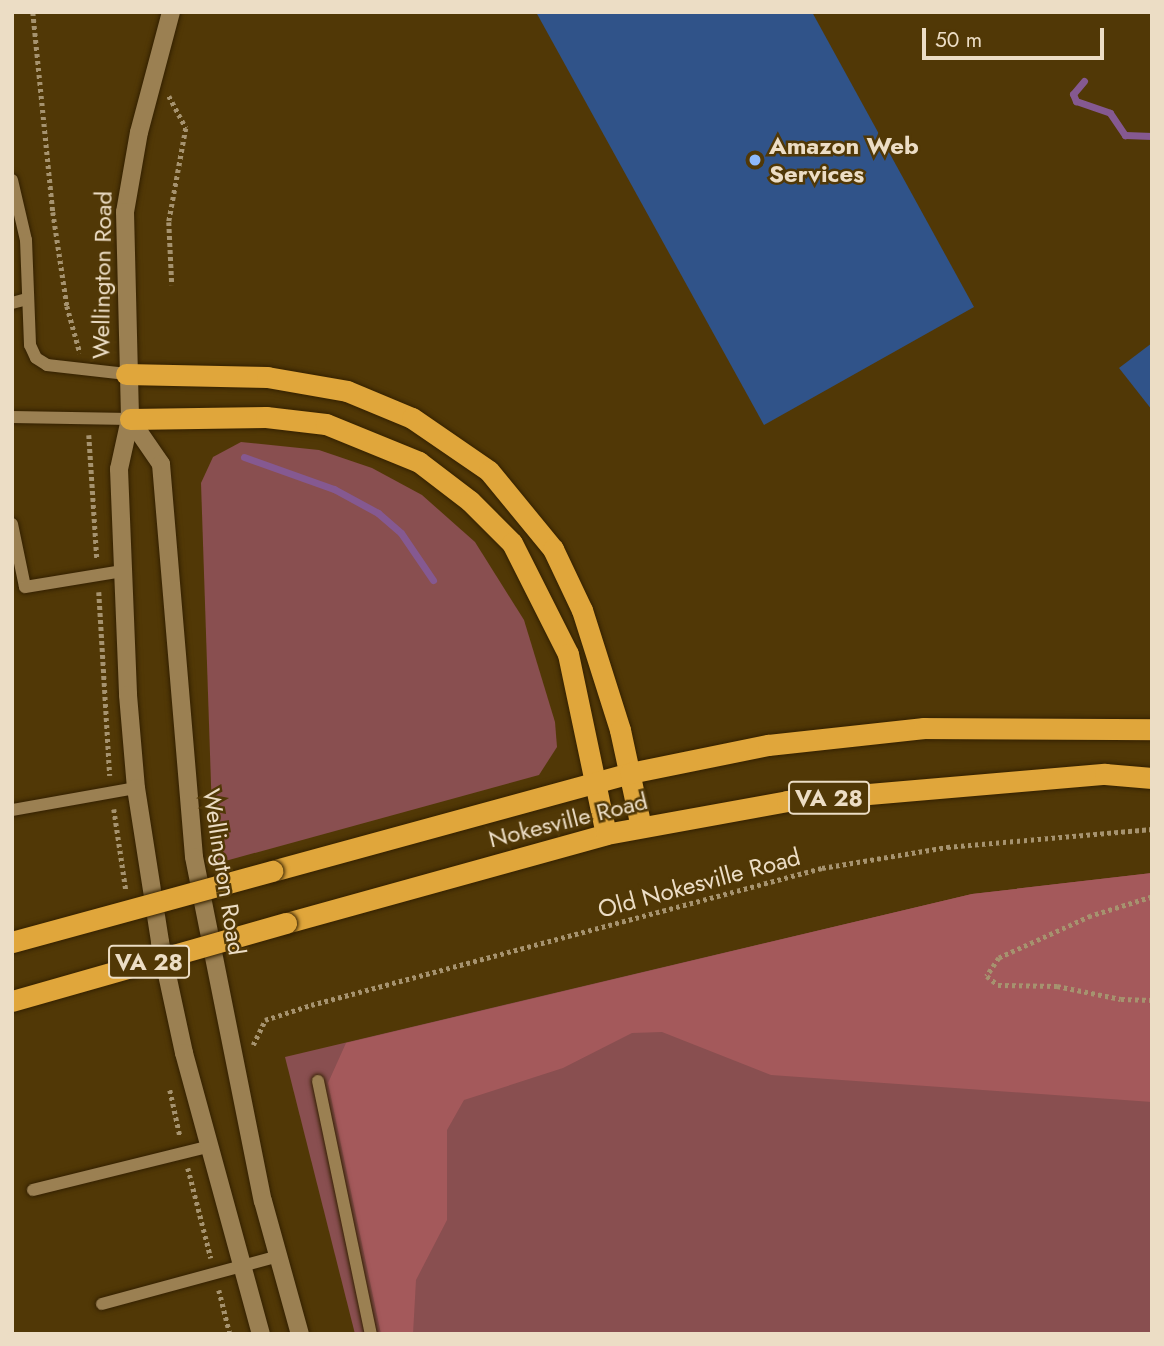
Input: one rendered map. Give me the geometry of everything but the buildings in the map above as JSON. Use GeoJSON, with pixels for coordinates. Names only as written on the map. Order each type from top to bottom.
{"type":"FeatureCollection","features":[{"type":"Feature","properties":{"kind":"highway"},"geometry":{"type":"LineString","coordinates":[[125,374],[267,377],[347,391],[412,418],[471,456],[520,504],[569,579],[609,691],[641,827]]}},
{"type":"Feature","properties":{"kind":"highway"},"geometry":{"type":"LineString","coordinates":[[130,419],[266,417],[326,424],[391,447],[442,477],[512,544],[545,602],[568,654],[606,834]]}},
{"type":"Feature","properties":{"kind":"highway","name":"Nokesville Road"},"geometry":{"type":"LineString","coordinates":[[12,942],[630,773],[768,745],[924,729],[1152,729]]}},
{"type":"Feature","properties":{"kind":"highway","name":"Nokesville Road"},"geometry":{"type":"LineString","coordinates":[[12,1001],[606,834],[641,827],[788,801],[1105,774],[1152,778]]}},
{"type":"Feature","properties":{"kind":"main road","name":"Wellington Road"},"geometry":{"type":"LineString","coordinates":[[171,12],[155,71],[125,212],[125,374],[130,419],[119,469],[135,788],[160,942],[184,1052],[261,1334]]}},
{"type":"Feature","properties":{"kind":"main road","name":"Wellington Road"},"geometry":{"type":"LineString","coordinates":[[130,419],[162,464],[194,857],[279,1256],[300,1334]]}},
{"type":"Feature","properties":{"kind":"lane"},"geometry":{"type":"LineString","coordinates":[[12,180],[26,240],[30,345],[36,358],[47,365],[125,374]]}},
{"type":"Feature","properties":{"kind":"lane"},"geometry":{"type":"LineString","coordinates":[[12,303],[27,299]]}},
{"type":"Feature","properties":{"kind":"lane"},"geometry":{"type":"LineString","coordinates":[[12,417],[130,419]]}},
{"type":"Feature","properties":{"kind":"lane"},"geometry":{"type":"LineString","coordinates":[[12,524],[25,587],[123,571]]}},
{"type":"Feature","properties":{"kind":"lane"},"geometry":{"type":"LineString","coordinates":[[12,810],[135,788]]}},
{"type":"Feature","properties":{"kind":"lane"},"geometry":{"type":"LineString","coordinates":[[318,1082],[371,1334]]}},
{"type":"Feature","properties":{"kind":"lane"},"geometry":{"type":"LineString","coordinates":[[33,1190],[211,1146]]}},
{"type":"Feature","properties":{"kind":"lane"},"geometry":{"type":"LineString","coordinates":[[102,1304],[279,1256]]}},
{"type":"Feature","properties":{"kind":"path"},"geometry":{"type":"LineString","coordinates":[[33,12],[53,212],[67,306],[84,370]]}},
{"type":"Feature","properties":{"kind":"path"},"geometry":{"type":"LineString","coordinates":[[155,71],[186,128],[169,222],[172,285]]}},
{"type":"Feature","properties":{"kind":"path","name":"Old Nokesville Road"},"geometry":{"type":"LineString","coordinates":[[252,1046],[265,1020],[822,868],[947,847],[1152,829]]}},
{"type":"Feature","properties":{"kind":"path"},"geometry":{"type":"LineString","coordinates":[[1152,897],[1091,916],[999,958],[987,976],[998,985],[1057,986],[1121,999],[1152,1000]]}},
{"type":"Feature","properties":{"kind":"shaded area"},"geometry":{"type":"Polygon","coordinates":[[[241,442],[319,450],[372,468],[422,495],[475,542],[524,620],[555,722],[557,747],[539,775],[218,863],[212,814],[201,483],[213,457],[241,442]]]}},
{"type":"Feature","properties":{"kind":"shaded area"},"geometry":{"type":"Polygon","coordinates":[[[1152,873],[1152,1334],[355,1334],[285,1057],[972,894],[1152,873]]]}},
{"type":"Feature","properties":{"kind":"shaded area"},"geometry":{"type":"Polygon","coordinates":[[[1152,873],[1152,1102],[771,1075],[662,1032],[632,1033],[563,1068],[464,1100],[447,1130],[447,1220],[416,1280],[413,1334],[381,1334],[328,1083],[346,1043],[972,894],[1152,873]]]}},
{"type":"Feature","properties":{"kind":"waterway"},"geometry":{"type":"LineString","coordinates":[[1084,81],[1073,94],[1076,101],[1110,113],[1125,135],[1152,136]]}},
{"type":"Feature","properties":{"kind":"waterway"},"geometry":{"type":"LineString","coordinates":[[244,457],[334,489],[378,513],[401,533],[433,580]]}},
{"type":"Feature","properties":{"kind":"place","name":"Amazon Web Services"},"geometry":{"type":"Point","coordinates":[755,160]}}]}
